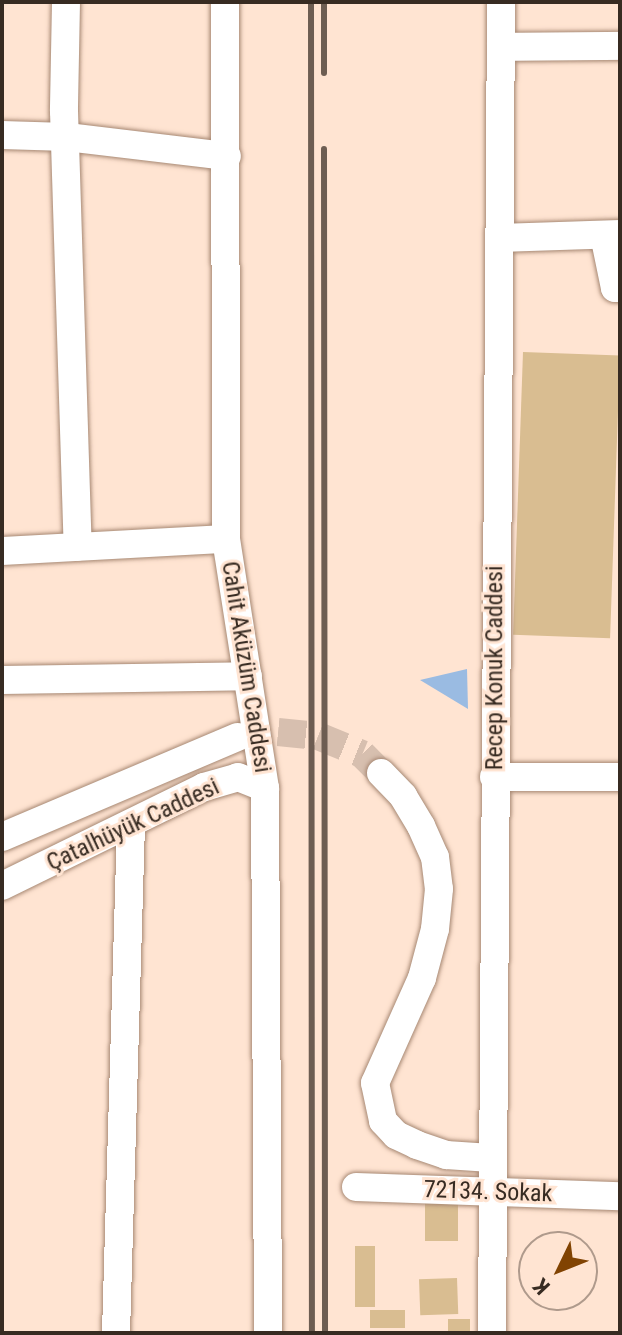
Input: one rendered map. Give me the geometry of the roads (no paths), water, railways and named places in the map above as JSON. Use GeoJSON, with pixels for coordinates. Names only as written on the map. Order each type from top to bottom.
{"type":"FeatureCollection","features":[{"type":"Feature","properties":{"kind":"street"},"geometry":{"type":"LineString","coordinates":[[66,2],[78,547]]}},
{"type":"Feature","properties":{"kind":"street","name":"Cahit Aküzüm Caddesi"},"geometry":{"type":"LineString","coordinates":[[225,2],[226,539],[265,788],[268,1333]]}},
{"type":"Feature","properties":{"kind":"street","name":"Recep Konuk Caddesi"},"geometry":{"type":"LineString","coordinates":[[492,1333],[501,2]]}},
{"type":"Feature","properties":{"kind":"street"},"geometry":{"type":"LineString","coordinates":[[501,47],[620,46]]}},
{"type":"Feature","properties":{"kind":"street"},"geometry":{"type":"LineString","coordinates":[[2,135],[67,137],[227,156]]}},
{"type":"Feature","properties":{"kind":"street"},"geometry":{"type":"LineString","coordinates":[[499,238],[612,234],[615,288],[620,288]]}},
{"type":"Feature","properties":{"kind":"street"},"geometry":{"type":"LineString","coordinates":[[2,551],[226,539]]}},
{"type":"Feature","properties":{"kind":"street"},"geometry":{"type":"LineString","coordinates":[[2,680],[248,676]]}},
{"type":"Feature","properties":{"kind":"street","name":"Çatalhüyük Caddesi"},"geometry":{"type":"LineString","coordinates":[[2,837],[238,737]]}},
{"type":"Feature","properties":{"kind":"street"},"geometry":{"type":"LineString","coordinates":[[381,773],[403,796],[421,826],[435,857],[439,889],[435,929],[422,978],[375,1083],[383,1121],[396,1135],[446,1155],[491,1158]]}},
{"type":"Feature","properties":{"kind":"street","name":"Çatalhüyük Caddesi"},"geometry":{"type":"LineString","coordinates":[[2,886],[204,787],[238,777],[265,788]]}},
{"type":"Feature","properties":{"kind":"street"},"geometry":{"type":"LineString","coordinates":[[494,777],[620,777]]}},
{"type":"Feature","properties":{"kind":"street"},"geometry":{"type":"LineString","coordinates":[[116,1333],[131,825]]}},
{"type":"Feature","properties":{"kind":"street","name":"72134. Sokak"},"geometry":{"type":"LineString","coordinates":[[356,1187],[620,1196]]}},
{"type":"Feature","properties":{"kind":"water"},"geometry":{"type":"Polygon","coordinates":[[[467,669],[468,709],[420,680],[467,669]]]}},
{"type":"Feature","properties":{"kind":"tunnel"},"geometry":{"type":"LineString","coordinates":[[238,737],[278,732],[318,736],[362,754],[381,773]]}},
{"type":"Feature","properties":{"kind":"railway"},"geometry":{"type":"LineString","coordinates":[[311,2],[312,1333]]}},
{"type":"Feature","properties":{"kind":"railway"},"geometry":{"type":"LineString","coordinates":[[324,2],[324,73]]}},
{"type":"Feature","properties":{"kind":"railway"},"geometry":{"type":"LineString","coordinates":[[324,149],[325,1333]]}}]}
